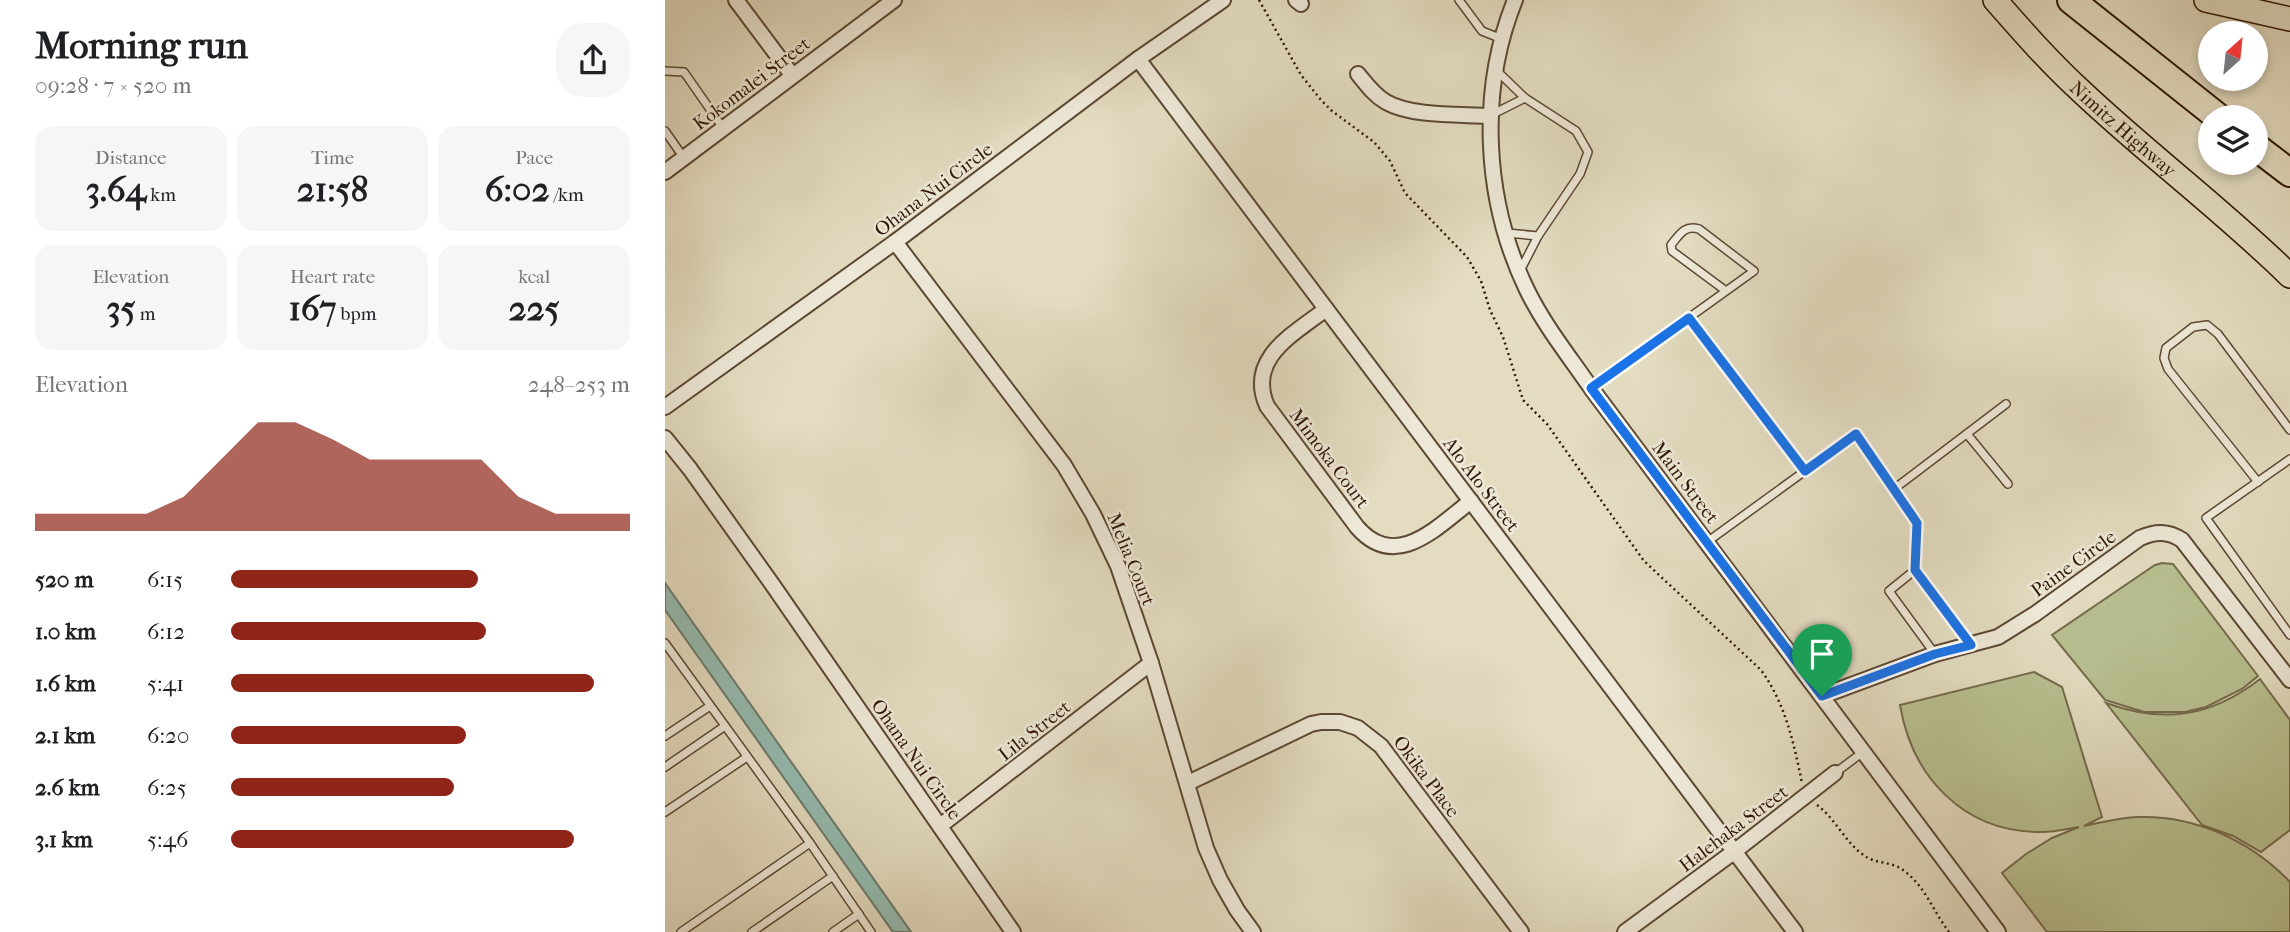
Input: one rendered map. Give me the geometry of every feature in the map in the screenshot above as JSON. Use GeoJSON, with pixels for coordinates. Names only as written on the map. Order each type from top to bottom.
{"type":"FeatureCollection","features":[{"type":"Feature","properties":{"kind":"highway"},"geometry":{"type":"LineString","coordinates":[[2071,0],[2203,105]]}},
{"type":"Feature","properties":{"kind":"highway"},"geometry":{"type":"LineString","coordinates":[[2268,156],[2290,173]]}},
{"type":"Feature","properties":{"kind":"main road","name":"Nimitz Highway"},"geometry":{"type":"LineString","coordinates":[[1994,0],[2081,92],[2290,276]]}},
{"type":"Feature","properties":{"kind":"main road"},"geometry":{"type":"LineString","coordinates":[[2206,0],[2283,18]]}},
{"type":"Feature","properties":{"kind":"street"},"geometry":{"type":"LineString","coordinates":[[736,0],[792,75]]}},
{"type":"Feature","properties":{"kind":"street","name":"Kokomalei Street"},"geometry":{"type":"LineString","coordinates":[[665,172],[894,0]]}},
{"type":"Feature","properties":{"kind":"street","name":"Ohana Nui Circle"},"geometry":{"type":"LineString","coordinates":[[665,407],[895,242],[1138,59],[1223,0]]}},
{"type":"Feature","properties":{"kind":"street","name":"Main Street"},"geometry":{"type":"LineString","coordinates":[[1515,0],[1506,21],[1496,69],[1491,116],[1495,185],[1506,232],[1527,290],[1555,338],[1591,388],[1998,932]]}},
{"type":"Feature","properties":{"kind":"street","name":"Alo Alo Street"},"geometry":{"type":"LineString","coordinates":[[1138,59],[1795,932]]}},
{"type":"Feature","properties":{"kind":"street"},"geometry":{"type":"LineString","coordinates":[[1358,74],[1373,92],[1395,106],[1412,111],[1491,116]]}},
{"type":"Feature","properties":{"kind":"street","name":"Melia Court"},"geometry":{"type":"LineString","coordinates":[[895,242],[1070,475],[1093,514],[1118,566],[1151,663],[1206,848],[1220,880],[1253,932]]}},
{"type":"Feature","properties":{"kind":"street","name":"Mimoka Court"},"geometry":{"type":"LineString","coordinates":[[1326,309],[1273,352],[1265,365],[1262,385],[1267,406],[1361,532],[1373,541],[1402,546],[1422,538],[1471,501]]}},
{"type":"Feature","properties":{"kind":"street","name":"Ohana Nui Circle"},"geometry":{"type":"LineString","coordinates":[[665,438],[772,583],[1013,932]]}},
{"type":"Feature","properties":{"kind":"street","name":"Paine Circle"},"geometry":{"type":"LineString","coordinates":[[1822,696],[1935,654],[1999,638],[2140,538],[2163,532],[2182,540],[2290,680]]}},
{"type":"Feature","properties":{"kind":"street","name":"Lila Street"},"geometry":{"type":"LineString","coordinates":[[940,826],[1151,663]]}},
{"type":"Feature","properties":{"kind":"street","name":"Okika Place"},"geometry":{"type":"LineString","coordinates":[[1188,783],[1311,724],[1340,722],[1358,728],[1381,746],[1521,932]]}},
{"type":"Feature","properties":{"kind":"street","name":"Halehaka Street"},"geometry":{"type":"LineString","coordinates":[[1625,932],[1835,773]]}},
{"type":"Feature","properties":{"kind":"lane"},"geometry":{"type":"LineString","coordinates":[[1459,0],[1482,31],[1503,39]]}},
{"type":"Feature","properties":{"kind":"lane"},"geometry":{"type":"LineString","coordinates":[[1496,69],[1525,98],[1576,131],[1588,152],[1580,174],[1538,236],[1520,271]]}},
{"type":"Feature","properties":{"kind":"lane"},"geometry":{"type":"LineString","coordinates":[[665,71],[684,72],[724,129]]}},
{"type":"Feature","properties":{"kind":"lane"},"geometry":{"type":"LineString","coordinates":[[1491,116],[1525,98]]}},
{"type":"Feature","properties":{"kind":"lane"},"geometry":{"type":"LineString","coordinates":[[665,131],[684,158]]}},
{"type":"Feature","properties":{"kind":"lane"},"geometry":{"type":"LineString","coordinates":[[1591,388],[1754,271],[1699,229],[1684,229],[1671,245],[1672,250],[1726,291]]}},
{"type":"Feature","properties":{"kind":"lane"},"geometry":{"type":"LineString","coordinates":[[1506,232],[1538,236]]}},
{"type":"Feature","properties":{"kind":"lane"},"geometry":{"type":"LineString","coordinates":[[1689,318],[1805,471]]}},
{"type":"Feature","properties":{"kind":"lane"},"geometry":{"type":"LineString","coordinates":[[2258,482],[2168,369],[2164,358],[2166,348],[2193,327],[2207,325],[2218,334],[2290,430]]}},
{"type":"Feature","properties":{"kind":"lane"},"geometry":{"type":"LineString","coordinates":[[1894,489],[2006,404]]}},
{"type":"Feature","properties":{"kind":"lane"},"geometry":{"type":"LineString","coordinates":[[1707,542],[1856,434],[1917,523],[1915,570],[1971,645]]}},
{"type":"Feature","properties":{"kind":"lane"},"geometry":{"type":"LineString","coordinates":[[1967,434],[2008,484]]}},
{"type":"Feature","properties":{"kind":"lane"},"geometry":{"type":"LineString","coordinates":[[2290,458],[2206,518],[2290,635]]}},
{"type":"Feature","properties":{"kind":"lane"},"geometry":{"type":"LineString","coordinates":[[1915,570],[1889,591],[1935,654]]}},
{"type":"Feature","properties":{"kind":"lane"},"geometry":{"type":"LineString","coordinates":[[665,643],[871,932]]}},
{"type":"Feature","properties":{"kind":"lane"},"geometry":{"type":"LineString","coordinates":[[665,736],[710,706]]}},
{"type":"Feature","properties":{"kind":"lane"},"geometry":{"type":"LineString","coordinates":[[665,766],[726,726]]}},
{"type":"Feature","properties":{"kind":"lane","name":"Halehaka Street"},"geometry":{"type":"LineString","coordinates":[[1835,773],[1863,752]]}},
{"type":"Feature","properties":{"kind":"lane"},"geometry":{"type":"LineString","coordinates":[[665,813],[747,757]]}},
{"type":"Feature","properties":{"kind":"lane"},"geometry":{"type":"LineString","coordinates":[[681,932],[810,843]]}},
{"type":"Feature","properties":{"kind":"lane"},"geometry":{"type":"LineString","coordinates":[[752,932],[833,876]]}},
{"type":"Feature","properties":{"kind":"lane"},"geometry":{"type":"LineString","coordinates":[[833,932],[859,914]]}},
{"type":"Feature","properties":{"kind":"path"},"geometry":{"type":"LineString","coordinates":[[1259,0],[1301,75],[1321,100],[1374,142],[1390,161],[1405,193],[1467,257],[1481,281],[1490,310],[1503,337],[1523,400],[1547,424],[1644,561],[1761,670],[1770,683],[1788,724],[1803,788],[1865,857],[1897,866],[1910,875],[1923,890],[1937,917],[1949,932]]}},
{"type":"Feature","properties":{"kind":"green space"},"geometry":{"type":"Polygon","coordinates":[[[2173,564],[2258,676],[2242,689],[2206,707],[2185,712],[2144,712],[2105,700],[2052,635],[2155,565],[2173,564]]]}},
{"type":"Feature","properties":{"kind":"green space"},"geometry":{"type":"Polygon","coordinates":[[[2034,672],[2062,687],[2102,817],[2084,826],[2124,818],[2159,818],[2201,826],[2221,833],[2258,854],[2290,882],[2290,932],[2047,932],[2002,873],[2052,838],[2079,827],[2047,832],[2014,830],[1989,823],[1966,811],[1946,796],[1916,755],[1906,731],[1900,705],[2034,672]]]}},
{"type":"Feature","properties":{"kind":"green space"},"geometry":{"type":"Polygon","coordinates":[[[2260,679],[2290,720],[2290,830],[2261,852],[2233,836],[2202,825],[2106,703],[2148,713],[2186,713],[2223,702],[2260,679]]]}},
{"type":"Feature","properties":{"kind":"water"},"geometry":{"type":"Polygon","coordinates":[[[665,583],[911,932],[893,932],[665,610],[665,583]]]}},
{"type":"Feature","properties":{"kind":"route"},"geometry":{"type":"LineString","coordinates":[[1689,318],[1805,471],[1856,434],[1917,523],[1915,570],[1971,645],[1935,654],[1822,696],[1591,388],[1689,318]]}}]}
